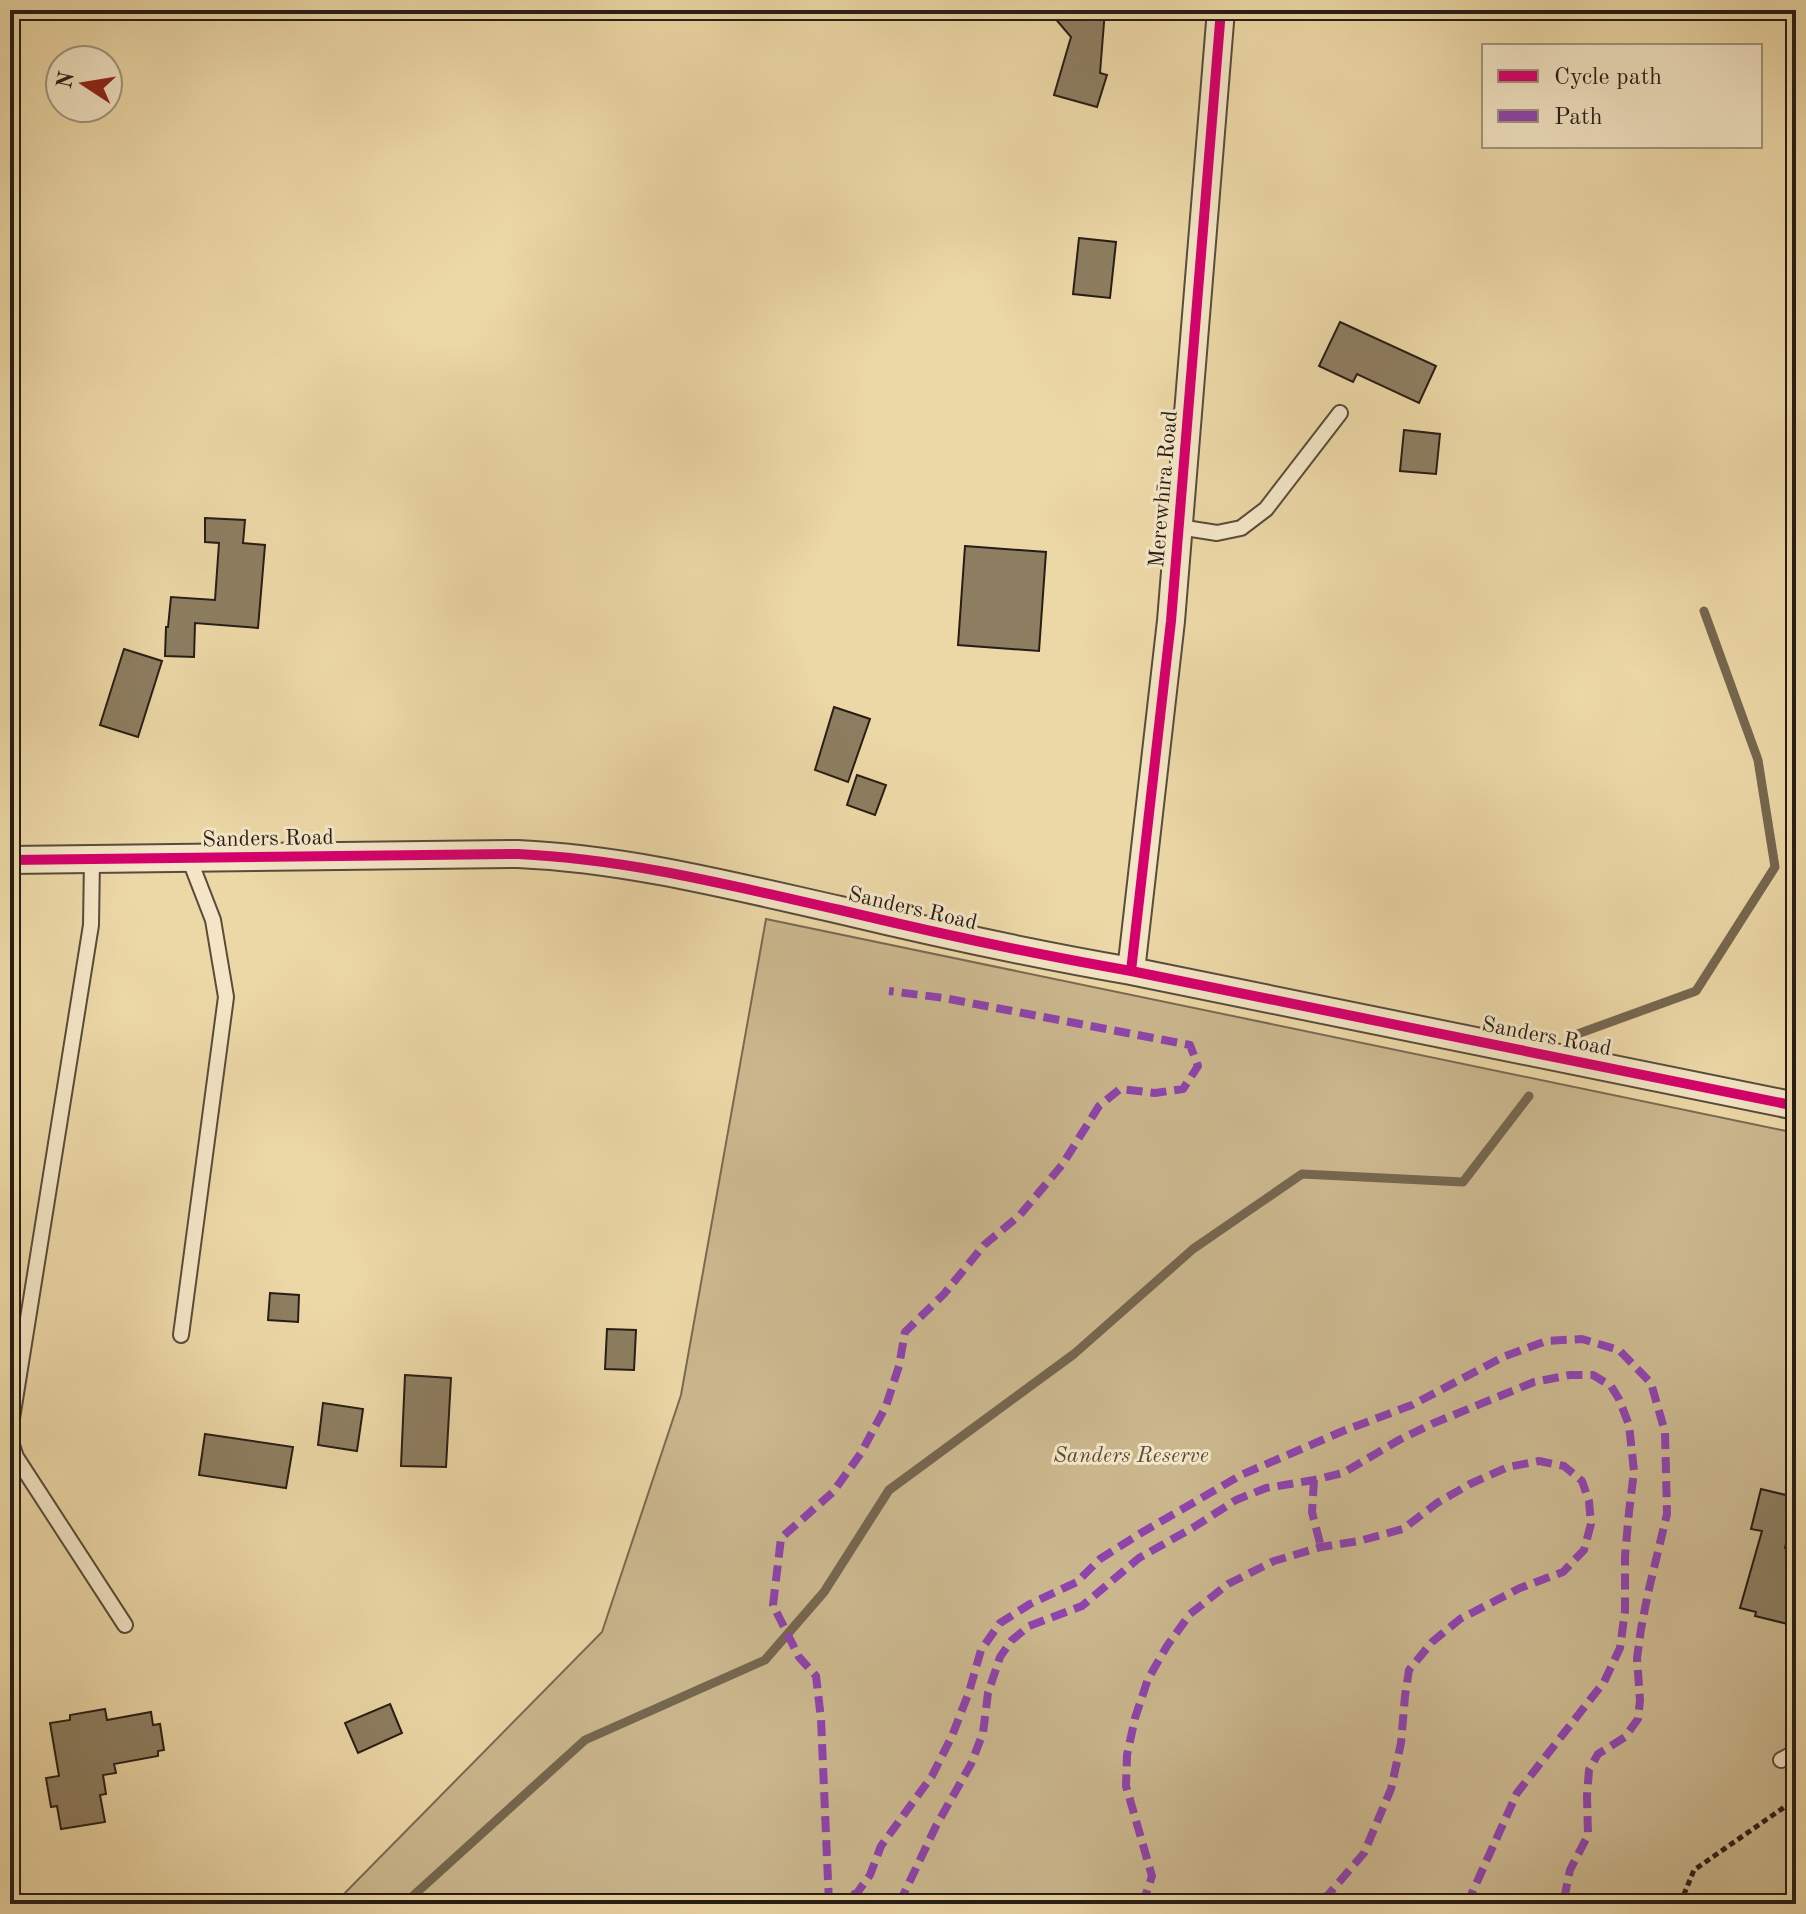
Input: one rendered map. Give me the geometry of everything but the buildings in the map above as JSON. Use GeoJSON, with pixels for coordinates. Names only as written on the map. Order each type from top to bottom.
{"type":"FeatureCollection","features":[{"type":"Feature","properties":{"kind":"street","name":"Merewhīra Road"},"geometry":{"type":"LineString","coordinates":[[1131,971],[1171,621],[1221,10]]}},
{"type":"Feature","properties":{"kind":"street","name":"Sanders Road"},"geometry":{"type":"LineString","coordinates":[[10,860],[518,854],[592,859],[693,876],[953,937],[1796,1106]]}},
{"type":"Feature","properties":{"kind":"lane"},"geometry":{"type":"LineString","coordinates":[[1179,527],[1217,533],[1241,528],[1266,509],[1340,413]]}},
{"type":"Feature","properties":{"kind":"lane"},"geometry":{"type":"LineString","coordinates":[[181,1335],[226,997],[213,920],[189,858]]}},
{"type":"Feature","properties":{"kind":"lane"},"geometry":{"type":"LineString","coordinates":[[10,1431],[91,925],[92,859]]}},
{"type":"Feature","properties":{"kind":"lane"},"geometry":{"type":"LineString","coordinates":[[10,1439],[16,1457],[125,1625]]}},
{"type":"Feature","properties":{"kind":"lane"},"geometry":{"type":"LineString","coordinates":[[1781,1760],[1796,1752]]}},
{"type":"Feature","properties":{"kind":"path"},"geometry":{"type":"LineString","coordinates":[[1680,1904],[1694,1870],[1796,1799]]}},
{"type":"Feature","properties":{"kind":"green space","name":"Sanders Reserve"},"geometry":{"type":"Polygon","coordinates":[[[766,919],[1796,1133],[1796,1904],[334,1904],[602,1632],[681,1395],[766,919]]]}},
{"type":"Feature","properties":{"kind":"waterway"},"geometry":{"type":"LineString","coordinates":[[1572,1036],[1696,991],[1775,867],[1758,760],[1704,611]]}},
{"type":"Feature","properties":{"kind":"waterway"},"geometry":{"type":"LineString","coordinates":[[404,1904],[585,1740],[765,1660],[824,1592],[889,1490],[1074,1354],[1193,1249],[1302,1174],[1463,1182],[1529,1096]]}},
{"type":"Feature","properties":{"kind":"marked path"},"geometry":{"type":"LineString","coordinates":[[829,1904],[821,1719],[816,1676],[799,1657],[773,1605],[781,1538],[833,1492],[861,1453],[886,1406],[899,1366],[905,1332],[944,1294],[984,1245],[1020,1215],[1062,1165],[1099,1106],[1120,1089],[1155,1093],[1183,1089],[1198,1066],[1190,1045],[944,998],[889,991]]}},
{"type":"Feature","properties":{"kind":"marked path"},"geometry":{"type":"LineString","coordinates":[[830,1904],[857,1893],[870,1875],[881,1846],[932,1776],[952,1736],[981,1650],[1000,1623],[1030,1604],[1077,1582],[1100,1559],[1241,1475],[1412,1405],[1503,1357],[1546,1341],[1582,1339],[1619,1350],[1651,1383],[1665,1432],[1667,1514],[1641,1629],[1637,1658],[1638,1719],[1625,1737],[1598,1754],[1589,1770],[1588,1835],[1570,1870],[1563,1904]]}},
{"type":"Feature","properties":{"kind":"marked path"},"geometry":{"type":"LineString","coordinates":[[899,1904],[936,1826],[971,1764],[983,1733],[988,1693],[1000,1657],[1012,1640],[1029,1626],[1082,1606],[1139,1558],[1236,1500],[1266,1488],[1343,1473],[1434,1423],[1534,1382],[1570,1375],[1593,1375],[1611,1386],[1619,1399],[1629,1425],[1634,1471],[1620,1648],[1604,1682],[1517,1793],[1472,1893],[1470,1904]]}},
{"type":"Feature","properties":{"kind":"marked path"},"geometry":{"type":"LineString","coordinates":[[1140,1904],[1152,1876],[1126,1786],[1127,1755],[1148,1679],[1190,1614],[1228,1584],[1274,1561],[1403,1529],[1437,1503],[1508,1467],[1539,1461],[1564,1466],[1582,1481],[1589,1501],[1591,1524],[1584,1550],[1563,1572],[1520,1588],[1460,1619],[1432,1642],[1409,1670],[1401,1743],[1391,1789],[1364,1853],[1328,1895],[1313,1904]]}},
{"type":"Feature","properties":{"kind":"marked path"},"geometry":{"type":"LineString","coordinates":[[1314,1480],[1312,1512],[1321,1547]]}},
{"type":"Feature","properties":{"kind":"cycle path"},"geometry":{"type":"LineString","coordinates":[[1131,971],[1171,621],[1221,10]]}},
{"type":"Feature","properties":{"kind":"cycle path"},"geometry":{"type":"LineString","coordinates":[[10,860],[518,854],[600,861],[680,875],[1058,958],[1796,1106]]}}]}
